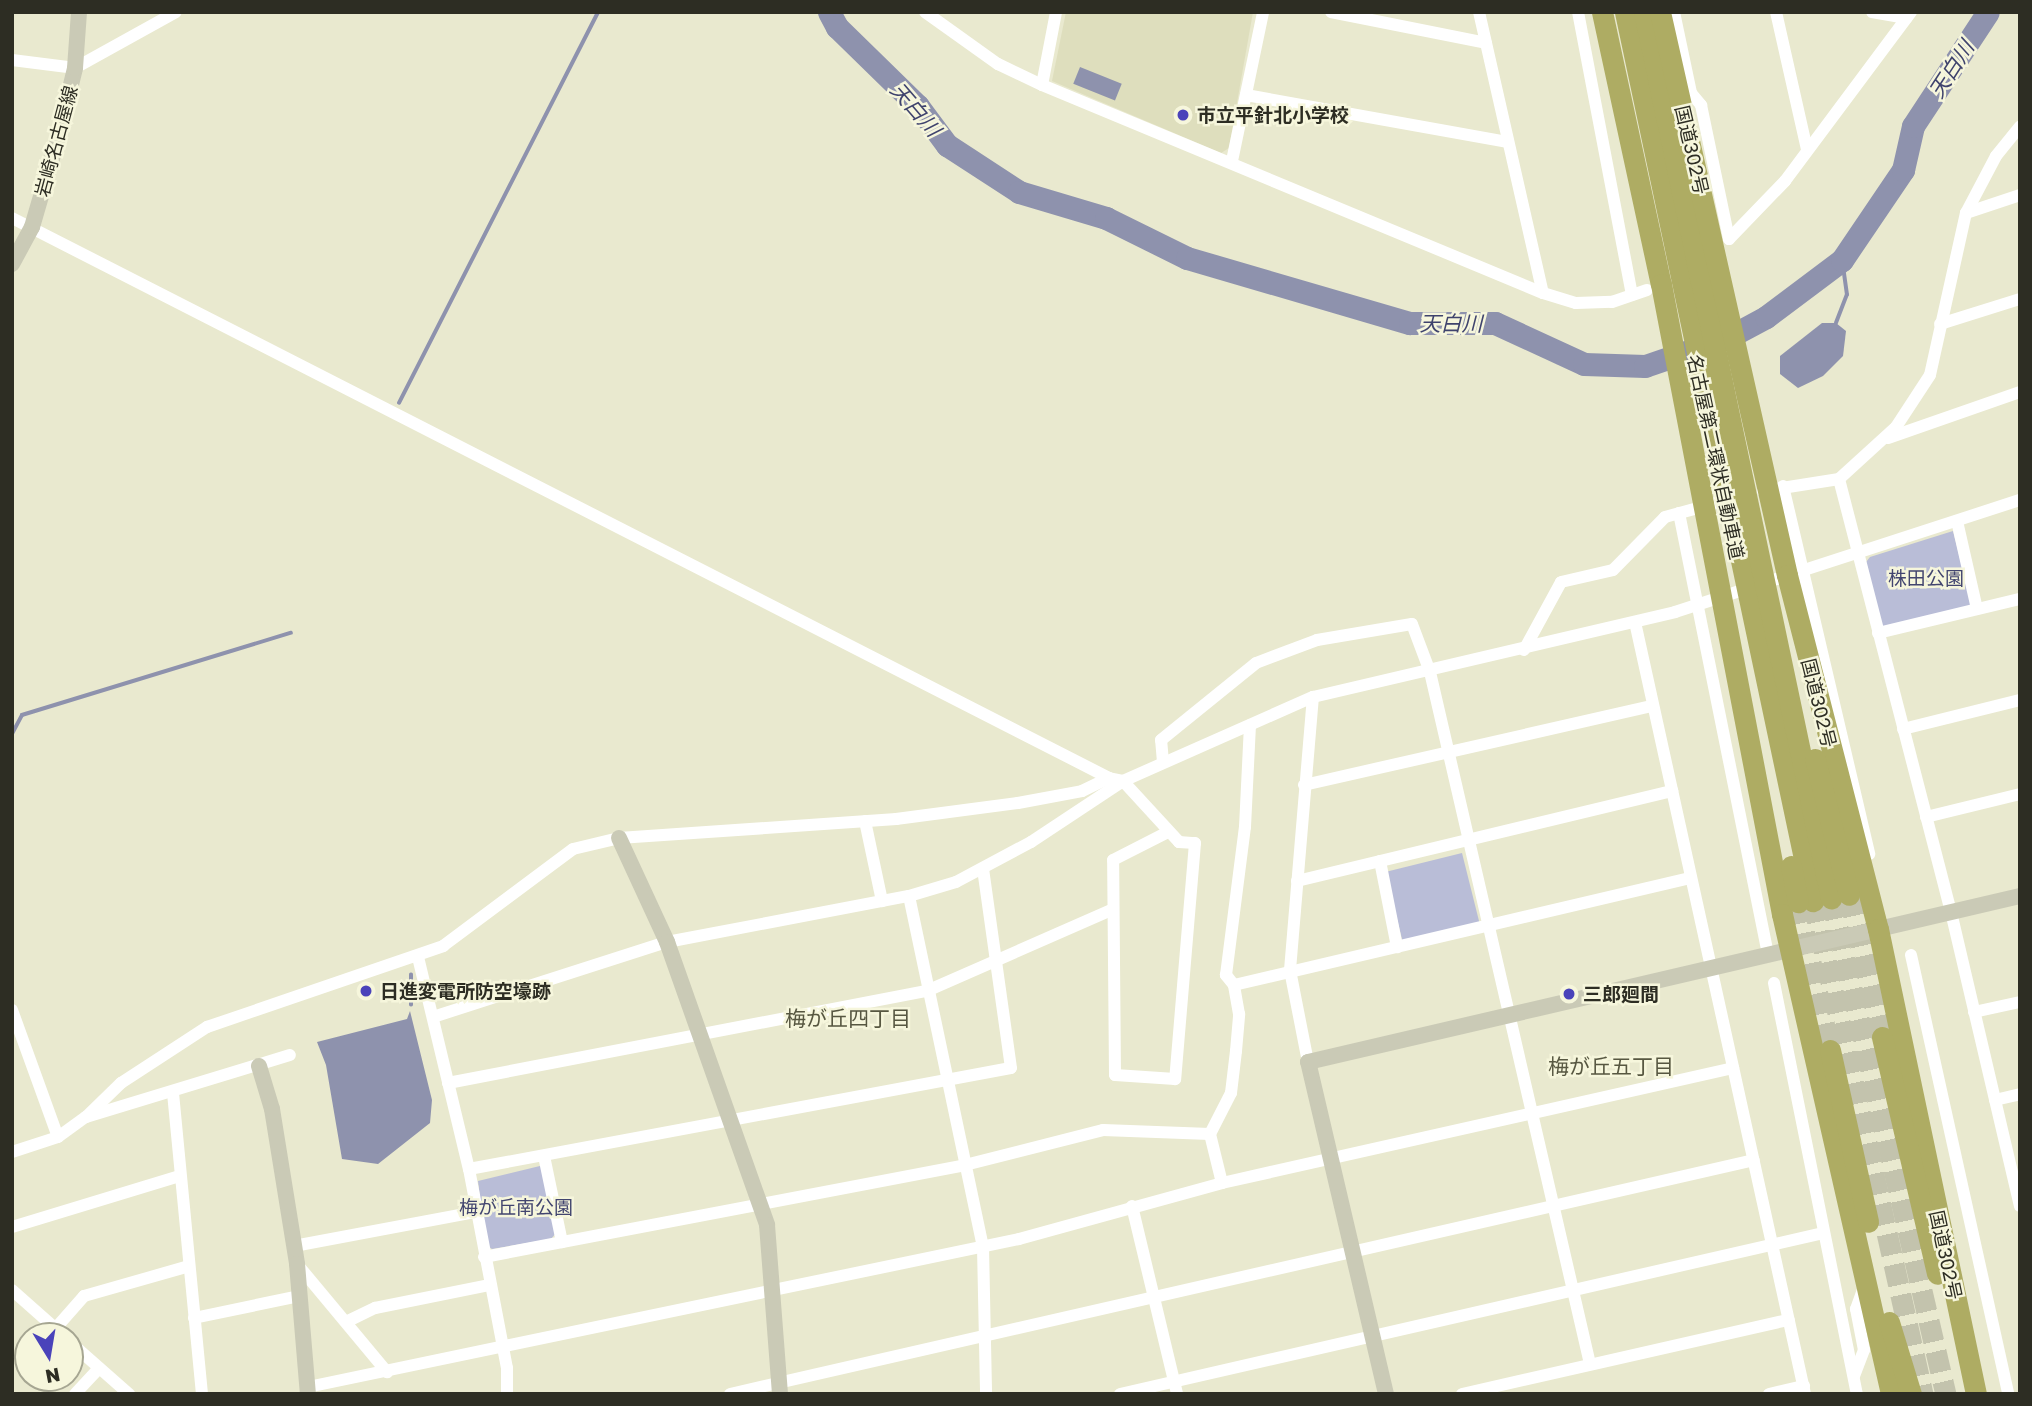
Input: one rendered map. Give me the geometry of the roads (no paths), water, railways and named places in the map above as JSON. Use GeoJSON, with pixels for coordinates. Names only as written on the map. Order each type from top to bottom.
{"type":"FeatureCollection","features":[{"type":"Feature","properties":{"kind":"highway","name":"国道302号"},"geometry":{"type":"LineString","coordinates":[[1602,12],[1655,259],[1824,901]]}},
{"type":"Feature","properties":{"kind":"highway","name":"名古屋第二環状自動車道"},"geometry":{"type":"LineString","coordinates":[[1625,12],[1751,623],[1824,901]]}},
{"type":"Feature","properties":{"kind":"highway","name":"名古屋第二環状自動車道"},"geometry":{"type":"LineString","coordinates":[[1644,12],[1768,603],[1824,901]]}},
{"type":"Feature","properties":{"kind":"highway","name":"国道302号"},"geometry":{"type":"LineString","coordinates":[[1660,12],[1723,247],[1787,575],[1824,901],[1791,949],[1891,1394]]}},
{"type":"Feature","properties":{"kind":"highway","name":"国道302号"},"geometry":{"type":"LineString","coordinates":[[1824,901],[1882,928],[1976,1394]]}},
{"type":"Feature","properties":{"kind":"highway"},"geometry":{"type":"LineString","coordinates":[[1882,1037],[1924,1232],[1944,1297],[1962,1330]]}},
{"type":"Feature","properties":{"kind":"highway"},"geometry":{"type":"LineString","coordinates":[[1830,1050],[1894,1341],[1911,1394]]}},
{"type":"Feature","properties":{"kind":"street","name":"岩崎名古屋線"},"geometry":{"type":"LineString","coordinates":[[12,264],[32,227],[75,68],[79,12]]}},
{"type":"Feature","properties":{"kind":"street"},"geometry":{"type":"LineString","coordinates":[[12,60],[75,68],[176,12]]}},
{"type":"Feature","properties":{"kind":"street"},"geometry":{"type":"LineString","coordinates":[[925,12],[998,64],[1042,85],[1232,161],[1543,293],[1576,303],[1632,295],[1647,290]]}},
{"type":"Feature","properties":{"kind":"street"},"geometry":{"type":"LineString","coordinates":[[1042,85],[1056,12]]}},
{"type":"Feature","properties":{"kind":"street"},"geometry":{"type":"LineString","coordinates":[[1232,161],[1263,12]]}},
{"type":"Feature","properties":{"kind":"street"},"geometry":{"type":"LineString","coordinates":[[1331,12],[1486,43]]}},
{"type":"Feature","properties":{"kind":"street"},"geometry":{"type":"LineString","coordinates":[[1479,12],[1543,293]]}},
{"type":"Feature","properties":{"kind":"street"},"geometry":{"type":"LineString","coordinates":[[1578,12],[1632,295]]}},
{"type":"Feature","properties":{"kind":"street"},"geometry":{"type":"LineString","coordinates":[[1674,12],[1691,93],[1701,104],[1723,247]]}},
{"type":"Feature","properties":{"kind":"street"},"geometry":{"type":"LineString","coordinates":[[1776,12],[1807,150]]}},
{"type":"Feature","properties":{"kind":"street"},"geometry":{"type":"LineString","coordinates":[[1872,12],[1908,15]]}},
{"type":"Feature","properties":{"kind":"street"},"geometry":{"type":"LineString","coordinates":[[1723,247],[1785,181],[1908,15]]}},
{"type":"Feature","properties":{"kind":"street"},"geometry":{"type":"LineString","coordinates":[[1246,95],[1507,142]]}},
{"type":"Feature","properties":{"kind":"street"},"geometry":{"type":"LineString","coordinates":[[1524,650],[1561,582],[1613,569],[1665,517],[1783,486],[1839,479],[1886,439],[1930,375],[1966,213],[1996,156],[2020,126]]}},
{"type":"Feature","properties":{"kind":"street"},"geometry":{"type":"LineString","coordinates":[[1966,213],[2020,195]]}},
{"type":"Feature","properties":{"kind":"street"},"geometry":{"type":"LineString","coordinates":[[12,218],[1109,778],[1123,781],[1179,842],[1195,842],[1175,1079],[1115,1075],[1112,860],[1168,832]]}},
{"type":"Feature","properties":{"kind":"street"},"geometry":{"type":"LineString","coordinates":[[1940,324],[2020,299]]}},
{"type":"Feature","properties":{"kind":"street"},"geometry":{"type":"LineString","coordinates":[[1886,439],[2020,391]]}},
{"type":"Feature","properties":{"kind":"street"},"geometry":{"type":"LineString","coordinates":[[1839,479],[1855,551],[1951,912],[2020,1206]]}},
{"type":"Feature","properties":{"kind":"street"},"geometry":{"type":"LineString","coordinates":[[1783,486],[1804,568],[1882,928]]}},
{"type":"Feature","properties":{"kind":"street"},"geometry":{"type":"LineString","coordinates":[[433,1017],[667,942],[909,896],[984,869],[1123,781],[1313,697],[1524,650],[1698,605],[1855,551],[1957,522],[2020,500]]}},
{"type":"Feature","properties":{"kind":"street"},"geometry":{"type":"LineString","coordinates":[[1679,513],[1768,955]]}},
{"type":"Feature","properties":{"kind":"street"},"geometry":{"type":"LineString","coordinates":[[1957,522],[1977,609]]}},
{"type":"Feature","properties":{"kind":"street"},"geometry":{"type":"LineString","coordinates":[[1878,633],[2020,599]]}},
{"type":"Feature","properties":{"kind":"street"},"geometry":{"type":"LineString","coordinates":[[1635,622],[1804,1390],[1769,1394]]}},
{"type":"Feature","properties":{"kind":"street"},"geometry":{"type":"LineString","coordinates":[[1163,762],[1161,740],[1256,663],[1317,640],[1412,624],[1430,672],[1590,1364]]}},
{"type":"Feature","properties":{"kind":"street"},"geometry":{"type":"LineString","coordinates":[[1313,697],[1290,970],[1308,1062],[1386,1394]]}},
{"type":"Feature","properties":{"kind":"street"},"geometry":{"type":"LineString","coordinates":[[1903,729],[2020,700]]}},
{"type":"Feature","properties":{"kind":"street"},"geometry":{"type":"LineString","coordinates":[[1304,785],[1653,706]]}},
{"type":"Feature","properties":{"kind":"street"},"geometry":{"type":"LineString","coordinates":[[1222,1183],[1210,1134],[1231,1093],[1239,1014],[1234,985],[1226,975],[1245,827],[1250,725]]}},
{"type":"Feature","properties":{"kind":"street"},"geometry":{"type":"LineString","coordinates":[[12,1152],[58,1137],[86,1117],[121,1083],[207,1027],[418,957],[475,924],[573,849],[618,838],[865,821],[1018,803],[1082,791],[1109,778]]}},
{"type":"Feature","properties":{"kind":"street"},"geometry":{"type":"LineString","coordinates":[[1297,881],[1672,791]]}},
{"type":"Feature","properties":{"kind":"street"},"geometry":{"type":"LineString","coordinates":[[1926,817],[2020,794]]}},
{"type":"Feature","properties":{"kind":"street"},"geometry":{"type":"LineString","coordinates":[[865,821],[882,901]]}},
{"type":"Feature","properties":{"kind":"street"},"geometry":{"type":"LineString","coordinates":[[618,838],[667,942],[761,1204],[772,1290],[780,1389]]}},
{"type":"Feature","properties":{"kind":"street"},"geometry":{"type":"LineString","coordinates":[[1380,861],[1397,947]]}},
{"type":"Feature","properties":{"kind":"street"},"geometry":{"type":"LineString","coordinates":[[469,1169],[947,1077],[1011,1068],[999,959],[984,869]]}},
{"type":"Feature","properties":{"kind":"street"},"geometry":{"type":"LineString","coordinates":[[1234,985],[1691,878]]}},
{"type":"Feature","properties":{"kind":"street"},"geometry":{"type":"LineString","coordinates":[[909,896],[983,1247],[986,1394]]}},
{"type":"Feature","properties":{"kind":"street"},"geometry":{"type":"LineString","coordinates":[[1308,1062],[2020,896]]}},
{"type":"Feature","properties":{"kind":"street"},"geometry":{"type":"LineString","coordinates":[[448,1083],[929,990],[1111,910]]}},
{"type":"Feature","properties":{"kind":"street"},"geometry":{"type":"LineString","coordinates":[[1911,955],[2011,1390]]}},
{"type":"Feature","properties":{"kind":"street"},"geometry":{"type":"LineString","coordinates":[[418,957],[469,1169],[507,1394]]}},
{"type":"Feature","properties":{"kind":"street"},"geometry":{"type":"LineString","coordinates":[[1774,983],[1857,1394]]}},
{"type":"Feature","properties":{"kind":"street"},"geometry":{"type":"LineString","coordinates":[[1974,1012],[2020,1002]]}},
{"type":"Feature","properties":{"kind":"street"},"geometry":{"type":"LineString","coordinates":[[12,1010],[58,1137]]}},
{"type":"Feature","properties":{"kind":"street"},"geometry":{"type":"LineString","coordinates":[[86,1117],[173,1093],[290,1055]]}},
{"type":"Feature","properties":{"kind":"street"},"geometry":{"type":"LineString","coordinates":[[259,1066],[272,1109],[297,1264],[308,1391],[387,1371],[983,1247],[1222,1183],[1733,1068]]}},
{"type":"Feature","properties":{"kind":"street"},"geometry":{"type":"LineString","coordinates":[[173,1093],[202,1394]]}},
{"type":"Feature","properties":{"kind":"street"},"geometry":{"type":"LineString","coordinates":[[1995,1100],[2020,1094]]}},
{"type":"Feature","properties":{"kind":"street"},"geometry":{"type":"LineString","coordinates":[[484,1257],[965,1165],[1102,1130],[1210,1134]]}},
{"type":"Feature","properties":{"kind":"street"},"geometry":{"type":"LineString","coordinates":[[544,1156],[562,1242]]}},
{"type":"Feature","properties":{"kind":"street"},"geometry":{"type":"LineString","coordinates":[[730,1394],[780,1389],[1352,1249],[1754,1160]]}},
{"type":"Feature","properties":{"kind":"street"},"geometry":{"type":"LineString","coordinates":[[12,1227],[180,1176]]}},
{"type":"Feature","properties":{"kind":"street"},"geometry":{"type":"LineString","coordinates":[[1132,1206],[1175,1388]]}},
{"type":"Feature","properties":{"kind":"street"},"geometry":{"type":"LineString","coordinates":[[294,1246],[476,1212]]}},
{"type":"Feature","properties":{"kind":"street"},"geometry":{"type":"LineString","coordinates":[[1120,1394],[1175,1388],[1372,1336],[1824,1233]]}},
{"type":"Feature","properties":{"kind":"street"},"geometry":{"type":"LineString","coordinates":[[297,1264],[348,1321],[387,1371]]}},
{"type":"Feature","properties":{"kind":"street"},"geometry":{"type":"LineString","coordinates":[[66,1322],[84,1297],[189,1266]]}},
{"type":"Feature","properties":{"kind":"street"},"geometry":{"type":"LineString","coordinates":[[1854,1376],[1864,1350],[1856,1309],[1866,1280]]}},
{"type":"Feature","properties":{"kind":"street"},"geometry":{"type":"LineString","coordinates":[[348,1321],[375,1308],[489,1285]]}},
{"type":"Feature","properties":{"kind":"street"},"geometry":{"type":"LineString","coordinates":[[12,1290],[48,1322]]}},
{"type":"Feature","properties":{"kind":"street"},"geometry":{"type":"LineString","coordinates":[[194,1318],[299,1296]]}},
{"type":"Feature","properties":{"kind":"street"},"geometry":{"type":"LineString","coordinates":[[1462,1394],[1789,1320]]}},
{"type":"Feature","properties":{"kind":"street"},"geometry":{"type":"LineString","coordinates":[[84,1355],[129,1394]]}},
{"type":"Feature","properties":{"kind":"street"},"geometry":{"type":"LineString","coordinates":[[75,1394],[99,1368]]}},
{"type":"Feature","properties":{"kind":"waterway"},"geometry":{"type":"LineString","coordinates":[[399,403],[598,12]]}},
{"type":"Feature","properties":{"kind":"waterway","name":"天白川"},"geometry":{"type":"LineString","coordinates":[[829,12],[837,27],[918,106],[947,145],[1019,192],[1106,218],[1187,258],[1410,323],[1495,323],[1584,364],[1645,366],[1729,337],[1766,317],[1842,260],[1903,170],[1913,126],[1988,12]]}},
{"type":"Feature","properties":{"kind":"waterway"},"geometry":{"type":"LineString","coordinates":[[1836,323],[1847,295],[1842,260]]}},
{"type":"Feature","properties":{"kind":"waterway"},"geometry":{"type":"LineString","coordinates":[[12,734],[22,715],[291,633]]}},
{"type":"Feature","properties":{"kind":"waterway"},"geometry":{"type":"LineString","coordinates":[[411,975],[411,1005]]}},
{"type":"Feature","properties":{"kind":"tunnel"},"geometry":{"type":"LineString","coordinates":[[1849,895],[1882,1037]]}},
{"type":"Feature","properties":{"kind":"tunnel"},"geometry":{"type":"LineString","coordinates":[[1831,898],[1946,1394]]}},
{"type":"Feature","properties":{"kind":"tunnel"},"geometry":{"type":"LineString","coordinates":[[1813,901],[1923,1394]]}},
{"type":"Feature","properties":{"kind":"tunnel"},"geometry":{"type":"LineString","coordinates":[[1798,902],[1830,1050]]}},
{"type":"Feature","properties":{"kind":"place","name":"市立平針北小学校"},"geometry":{"type":"Point","coordinates":[1183,115]}},
{"type":"Feature","properties":{"kind":"place","name":"日進変電所防空壕跡"},"geometry":{"type":"Point","coordinates":[366,991]}},
{"type":"Feature","properties":{"kind":"place","name":"三郎廻間"},"geometry":{"type":"Point","coordinates":[1569,994]}},
{"type":"Feature","properties":{"kind":"district","name":"梅が丘四丁目"},"geometry":{"type":"Point","coordinates":[848,1018]}},
{"type":"Feature","properties":{"kind":"district","name":"梅が丘五丁目"},"geometry":{"type":"Point","coordinates":[1611,1066]}},
{"type":"Feature","properties":{"kind":"park label","name":"株田公園"},"geometry":{"type":"Point","coordinates":[1926,578]}},
{"type":"Feature","properties":{"kind":"park label","name":"梅が丘南公園"},"geometry":{"type":"Point","coordinates":[516,1207]}}]}
